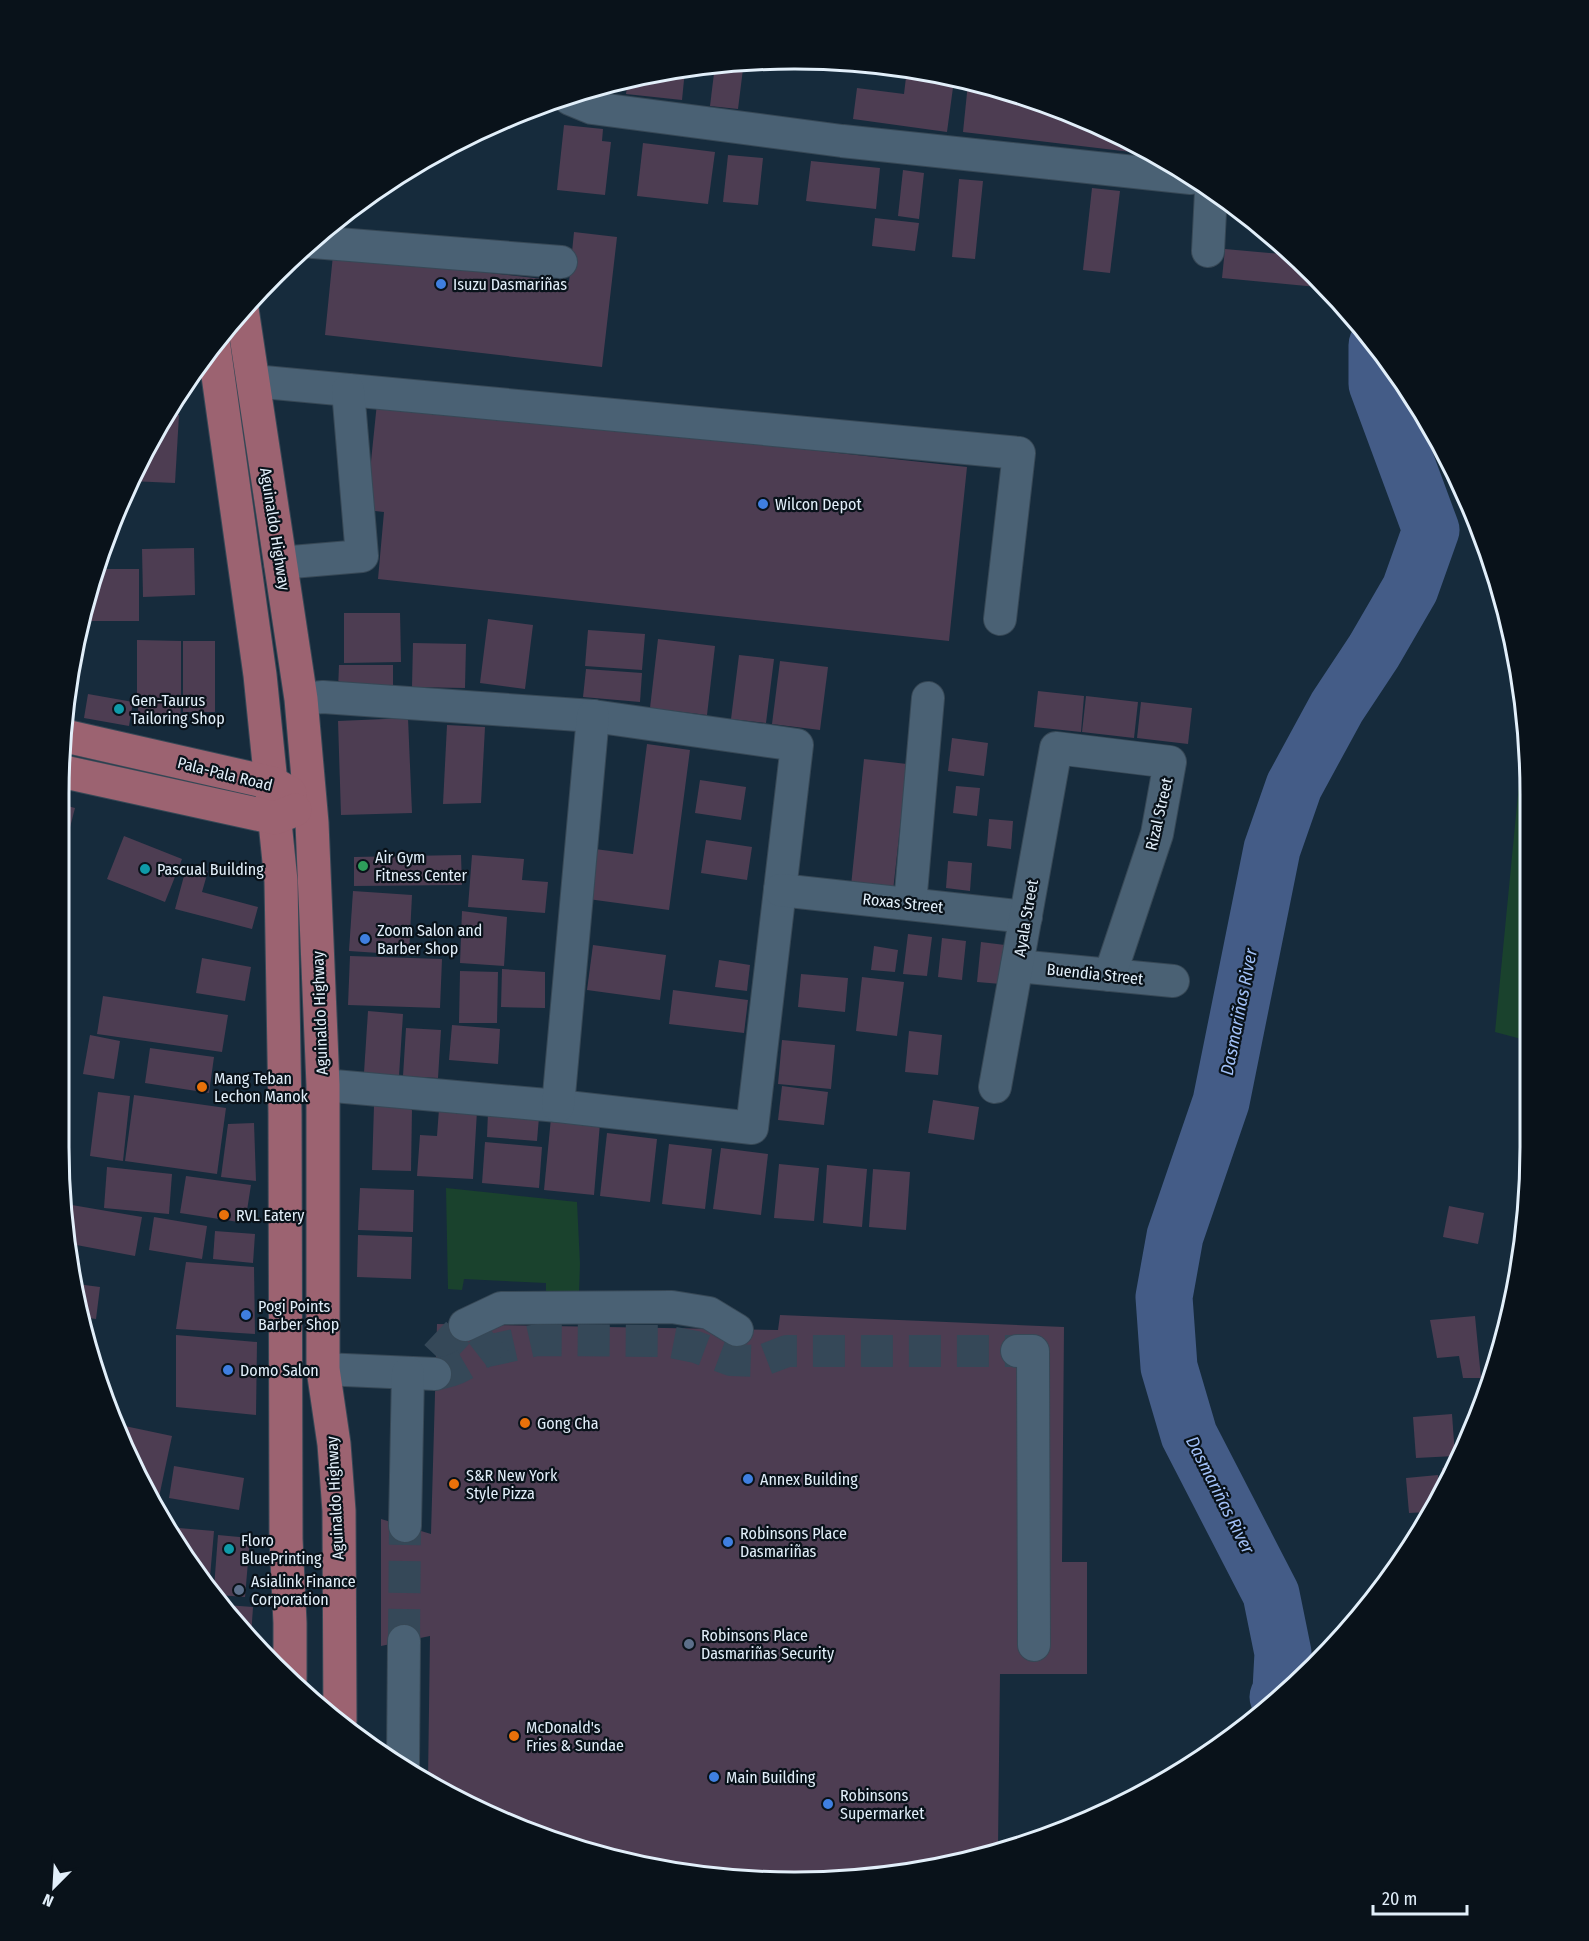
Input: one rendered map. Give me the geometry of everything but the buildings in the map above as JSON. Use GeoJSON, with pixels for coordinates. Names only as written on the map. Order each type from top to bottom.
{"type":"FeatureCollection","features":[{"type":"Feature","properties":{"kind":"main road","name":"Aguinaldo Highway"},"geometry":{"type":"LineString","coordinates":[[244,322],[301,699],[310,804],[323,1085],[323,1369],[334,1444],[339,1511],[340,1711]]}},
{"type":"Feature","properties":{"kind":"main road","name":"Aguinaldo Highway"},"geometry":{"type":"LineString","coordinates":[[215,358],[261,675],[282,893],[286,1539],[290,1668]]}},
{"type":"Feature","properties":{"kind":"main road","name":"Pala-Pala Road"},"geometry":{"type":"LineString","coordinates":[[72,737],[272,783],[310,804]]}},
{"type":"Feature","properties":{"kind":"main road","name":"Pala-Pala Road"},"geometry":{"type":"LineString","coordinates":[[70,773],[275,818],[310,804]]}},
{"type":"Feature","properties":{"kind":"main road"},"geometry":{"type":"LineString","coordinates":[[286,1344],[302,1359],[323,1369]]}},
{"type":"Feature","properties":{"kind":"street"},"geometry":{"type":"LineString","coordinates":[[579,103],[592,108],[796,136],[1174,176]]}},
{"type":"Feature","properties":{"kind":"street"},"geometry":{"type":"LineString","coordinates":[[1208,250],[1211,200]]}},
{"type":"Feature","properties":{"kind":"street"},"geometry":{"type":"LineString","coordinates":[[324,243],[561,262]]}},
{"type":"Feature","properties":{"kind":"street"},"geometry":{"type":"LineString","coordinates":[[253,381],[1019,453],[1000,619]]}},
{"type":"Feature","properties":{"kind":"street"},"geometry":{"type":"LineString","coordinates":[[280,563],[362,556],[348,390]]}},
{"type":"Feature","properties":{"kind":"street"},"geometry":{"type":"LineString","coordinates":[[301,699],[324,697],[593,716],[797,745],[752,1128],[323,1085]]}},
{"type":"Feature","properties":{"kind":"street"},"geometry":{"type":"LineString","coordinates":[[910,904],[928,698]]}},
{"type":"Feature","properties":{"kind":"street"},"geometry":{"type":"LineString","coordinates":[[558,1107],[593,716]]}},
{"type":"Feature","properties":{"kind":"street","name":"Ayala Street"},"geometry":{"type":"LineString","coordinates":[[995,1087],[1056,748]]}},
{"type":"Feature","properties":{"kind":"street","name":"Rizal Street"},"geometry":{"type":"LineString","coordinates":[[1056,748],[1170,762],[1157,834],[1110,975]]}},
{"type":"Feature","properties":{"kind":"street","name":"Roxas Street"},"geometry":{"type":"LineString","coordinates":[[780,890],[1026,917]]}},
{"type":"Feature","properties":{"kind":"street","name":"Buendia Street"},"geometry":{"type":"LineString","coordinates":[[1017,966],[1173,981]]}},
{"type":"Feature","properties":{"kind":"street"},"geometry":{"type":"LineString","coordinates":[[465,1325],[501,1308],[524,1317],[672,1307],[709,1313],[737,1330]]}},
{"type":"Feature","properties":{"kind":"street"},"geometry":{"type":"LineString","coordinates":[[1017,1351],[1033,1351],[1034,1645]]}},
{"type":"Feature","properties":{"kind":"street"},"geometry":{"type":"LineString","coordinates":[[323,1369],[426,1368],[405,1526]]}},
{"type":"Feature","properties":{"kind":"street"},"geometry":{"type":"LineString","coordinates":[[403,1757],[404,1641]]}},
{"type":"Feature","properties":{"kind":"green space"},"geometry":{"type":"Polygon","coordinates":[[[1519,780],[1520,1039],[1495,1032],[1519,780]]]}},
{"type":"Feature","properties":{"kind":"green space"},"geometry":{"type":"Polygon","coordinates":[[[446,1188],[577,1202],[579,1293],[546,1292],[546,1283],[464,1279],[462,1290],[448,1289],[446,1188]]]}},
{"type":"Feature","properties":{"kind":"waterway","name":"Dasmariñas River"},"geometry":{"type":"LineString","coordinates":[[1281,1684],[1283,1653],[1271,1594],[1189,1435],[1169,1367],[1164,1297],[1175,1236],[1221,1102],[1272,849],[1294,786],[1337,707],[1374,651],[1410,589],[1431,530],[1377,384],[1377,362]]}},
{"type":"Feature","properties":{"kind":"tunnel"},"geometry":{"type":"LineString","coordinates":[[436,1356],[465,1325]]}},
{"type":"Feature","properties":{"kind":"tunnel"},"geometry":{"type":"LineString","coordinates":[[435,1374],[462,1366],[498,1338]]}},
{"type":"Feature","properties":{"kind":"tunnel"},"geometry":{"type":"LineString","coordinates":[[483,1352],[537,1340],[665,1341],[696,1347],[731,1360],[761,1361],[787,1351],[1017,1351]]}},
{"type":"Feature","properties":{"kind":"tunnel"},"geometry":{"type":"LineString","coordinates":[[404,1641],[405,1526]]}},
{"type":"Feature","properties":{"kind":"place","name":"Isuzu Dasmariñas"},"geometry":{"type":"Point","coordinates":[441,284]}},
{"type":"Feature","properties":{"kind":"place","name":"Wilcon Depot"},"geometry":{"type":"Point","coordinates":[763,504]}},
{"type":"Feature","properties":{"kind":"place","name":"Gen-Taurus Tailoring Shop"},"geometry":{"type":"Point","coordinates":[119,709]}},
{"type":"Feature","properties":{"kind":"place","name":"Air Gym Fitness Center"},"geometry":{"type":"Point","coordinates":[363,866]}},
{"type":"Feature","properties":{"kind":"place","name":"Pascual Building"},"geometry":{"type":"Point","coordinates":[145,869]}},
{"type":"Feature","properties":{"kind":"place","name":"Zoom Salon and Barber Shop"},"geometry":{"type":"Point","coordinates":[365,939]}},
{"type":"Feature","properties":{"kind":"place","name":"Mang Teban Lechon Manok"},"geometry":{"type":"Point","coordinates":[202,1087]}},
{"type":"Feature","properties":{"kind":"place","name":"RVL Eatery"},"geometry":{"type":"Point","coordinates":[224,1215]}},
{"type":"Feature","properties":{"kind":"place","name":"Pogi Points Barber Shop"},"geometry":{"type":"Point","coordinates":[246,1315]}},
{"type":"Feature","properties":{"kind":"place","name":"Domo Salon"},"geometry":{"type":"Point","coordinates":[228,1370]}},
{"type":"Feature","properties":{"kind":"place","name":"Gong Cha"},"geometry":{"type":"Point","coordinates":[525,1423]}},
{"type":"Feature","properties":{"kind":"place","name":"Annex Building"},"geometry":{"type":"Point","coordinates":[748,1479]}},
{"type":"Feature","properties":{"kind":"place","name":"S&R New York Style Pizza"},"geometry":{"type":"Point","coordinates":[454,1484]}},
{"type":"Feature","properties":{"kind":"place","name":"Robinsons Place Dasmariñas"},"geometry":{"type":"Point","coordinates":[728,1542]}},
{"type":"Feature","properties":{"kind":"place","name":"Floro BluePrinting"},"geometry":{"type":"Point","coordinates":[229,1549]}},
{"type":"Feature","properties":{"kind":"place","name":"Asialink Finance Corporation"},"geometry":{"type":"Point","coordinates":[239,1590]}},
{"type":"Feature","properties":{"kind":"place","name":"Robinsons Place Dasmariñas Security"},"geometry":{"type":"Point","coordinates":[689,1644]}},
{"type":"Feature","properties":{"kind":"place","name":"McDonald's Fries & Sundae"},"geometry":{"type":"Point","coordinates":[514,1736]}},
{"type":"Feature","properties":{"kind":"place","name":"Main Building"},"geometry":{"type":"Point","coordinates":[714,1777]}},
{"type":"Feature","properties":{"kind":"place","name":"Robinsons Supermarket"},"geometry":{"type":"Point","coordinates":[828,1804]}}]}
